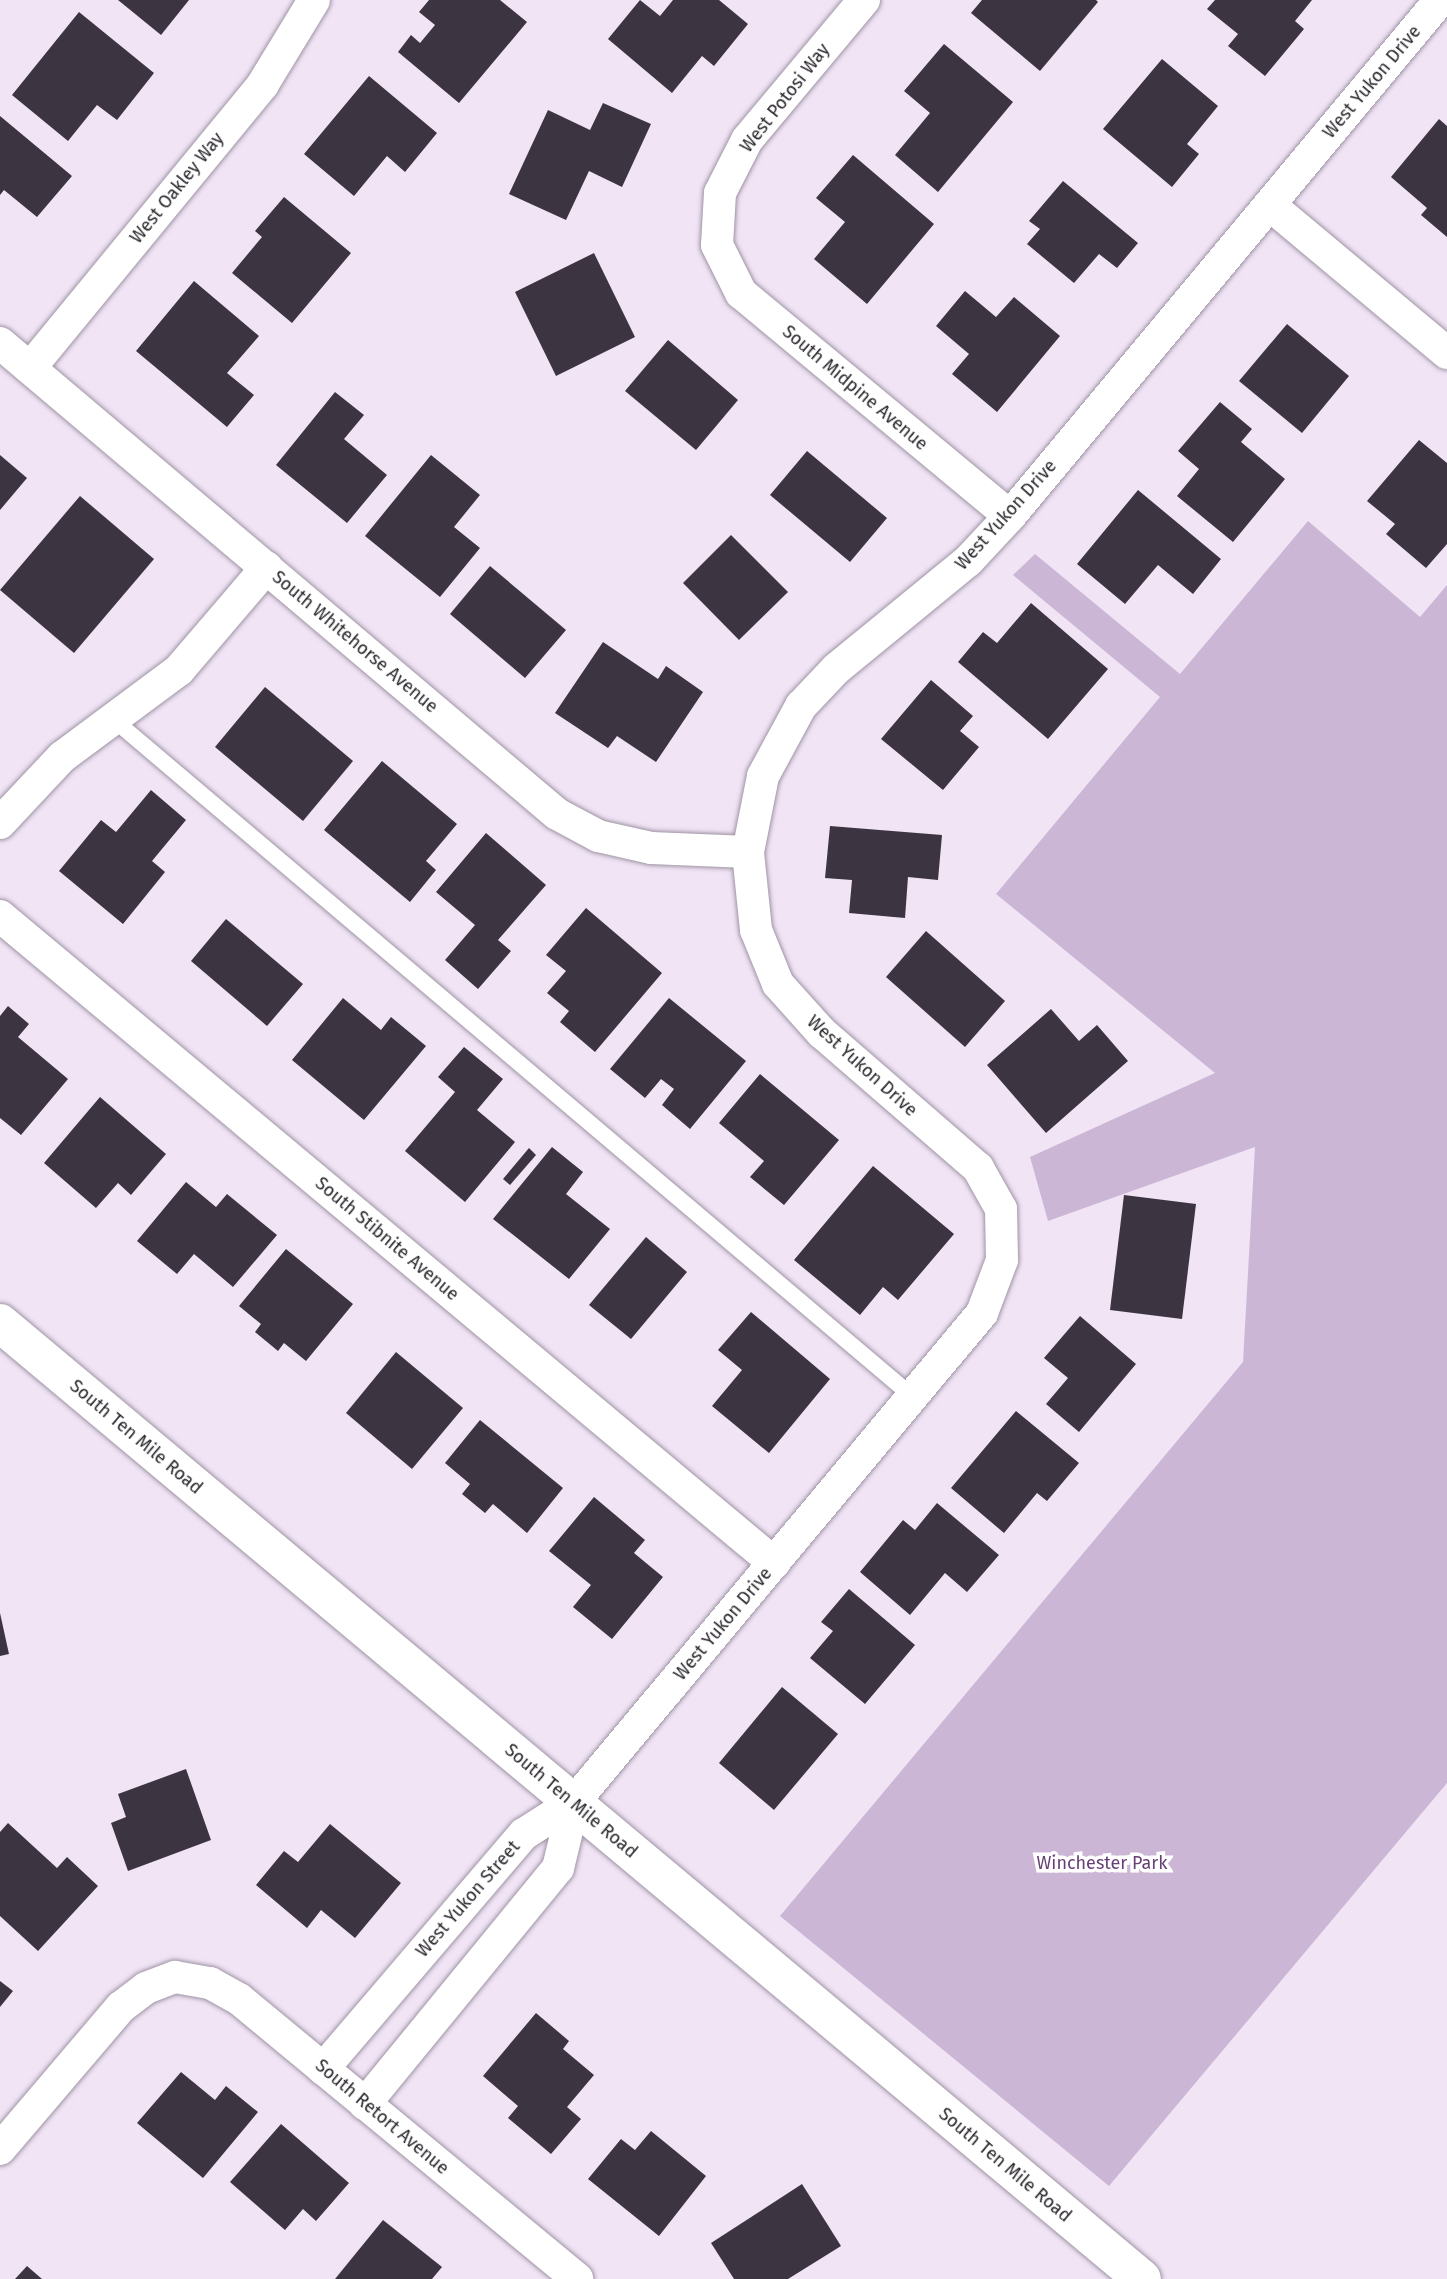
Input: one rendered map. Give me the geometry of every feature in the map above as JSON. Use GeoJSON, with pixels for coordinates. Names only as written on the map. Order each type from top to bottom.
{"type":"FeatureCollection","features":[{"type":"Feature","properties":{"kind":"street","name":"West Oakley Way"},"geometry":{"type":"LineString","coordinates":[[30,368],[263,84],[314,0]]}},
{"type":"Feature","properties":{"kind":"street","name":"West Potosi Way"},"geometry":{"type":"LineString","coordinates":[[717,245],[720,193],[747,140],[864,0]]}},
{"type":"Feature","properties":{"kind":"street","name":"West Yukon Drive"},"geometry":{"type":"LineString","coordinates":[[573,1802],[982,1314],[1002,1260],[1001,1209],[978,1168],[822,1033],[778,984],[756,930],[748,852],[763,776],[801,706],[836,669],[968,561],[1010,516],[1440,0]]}},
{"type":"Feature","properties":{"kind":"street"},"geometry":{"type":"LineString","coordinates":[[1270,205],[1447,353]]}},
{"type":"Feature","properties":{"kind":"street","name":"South Midpine Avenue"},"geometry":{"type":"LineString","coordinates":[[717,245],[741,293],[1010,516]]}},
{"type":"Feature","properties":{"kind":"street","name":"South Whitehorse Avenue"},"geometry":{"type":"LineString","coordinates":[[0,343],[557,814],[598,836],[651,848],[748,852]]}},
{"type":"Feature","properties":{"kind":"street"},"geometry":{"type":"LineString","coordinates":[[0,823],[62,757],[179,670],[267,567]]}},
{"type":"Feature","properties":{"kind":"street","name":"South Stibnite Avenue"},"geometry":{"type":"LineString","coordinates":[[0,916],[774,1563]]}},
{"type":"Feature","properties":{"kind":"street","name":"South Ten Mile Road"},"geometry":{"type":"LineString","coordinates":[[0,1323],[1142,2279]]}},
{"type":"Feature","properties":{"kind":"street"},"geometry":{"type":"LineString","coordinates":[[365,2104],[558,1868],[573,1802]]}},
{"type":"Feature","properties":{"kind":"street","name":"West Yukon Street"},"geometry":{"type":"LineString","coordinates":[[323,2068],[524,1834],[573,1802]]}},
{"type":"Feature","properties":{"kind":"street","name":"South Retort Avenue"},"geometry":{"type":"LineString","coordinates":[[0,2148],[121,2007],[146,1989],[175,1977],[210,1983],[239,1999],[577,2279]]}},
{"type":"Feature","properties":{"kind":"lane"},"geometry":{"type":"LineString","coordinates":[[113,719],[913,1397]]}},
{"type":"Feature","properties":{"kind":"green space","name":"Winchester Park"},"geometry":{"type":"Polygon","coordinates":[[[1308,521],[1420,617],[1447,585],[1447,1783],[1109,2186],[780,1916],[1243,1362],[1255,1147],[1048,1221],[1030,1157],[1215,1073],[996,894],[1160,697],[1013,575],[1035,554],[1180,674],[1308,521]]]}},
{"type":"Feature","properties":{"kind":"building"},"geometry":{"type":"Polygon","coordinates":[[[118,0],[189,0],[161,35],[118,0]]]}},
{"type":"Feature","properties":{"kind":"building"},"geometry":{"type":"Polygon","coordinates":[[[429,0],[500,0],[527,22],[459,103],[398,52],[411,35],[420,43],[435,25],[419,12],[429,0]]]}},
{"type":"Feature","properties":{"kind":"building"},"geometry":{"type":"Polygon","coordinates":[[[640,0],[660,16],[673,0],[719,0],[748,24],[714,66],[702,56],[672,93],[608,39],[640,0]]]}},
{"type":"Feature","properties":{"kind":"building"},"geometry":{"type":"Polygon","coordinates":[[[982,0],[1098,2],[1040,71],[971,13],[982,0]]]}},
{"type":"Feature","properties":{"kind":"building"},"geometry":{"type":"Polygon","coordinates":[[[1215,0],[1312,0],[1295,21],[1304,29],[1265,76],[1228,46],[1238,34],[1207,9],[1215,0]]]}},
{"type":"Feature","properties":{"kind":"building"},"geometry":{"type":"Polygon","coordinates":[[[79,12],[154,73],[117,120],[97,105],[68,141],[12,95],[79,12]]]}},
{"type":"Feature","properties":{"kind":"building"},"geometry":{"type":"Polygon","coordinates":[[[944,44],[1013,102],[938,192],[895,155],[930,113],[904,91],[944,44]]]}},
{"type":"Feature","properties":{"kind":"building"},"geometry":{"type":"Polygon","coordinates":[[[1162,59],[1218,106],[1187,144],[1199,154],[1172,187],[1103,129],[1162,59]]]}},
{"type":"Feature","properties":{"kind":"building"},"geometry":{"type":"Polygon","coordinates":[[[369,76],[437,133],[405,172],[387,156],[354,196],[304,154],[369,76]]]}},
{"type":"Feature","properties":{"kind":"building"},"geometry":{"type":"Polygon","coordinates":[[[603,103],[651,124],[622,187],[589,171],[566,220],[509,194],[548,110],[590,130],[603,103]]]}},
{"type":"Feature","properties":{"kind":"building"},"geometry":{"type":"Polygon","coordinates":[[[0,116],[72,176],[37,217],[4,190],[0,195],[0,116]]]}},
{"type":"Feature","properties":{"kind":"building"},"geometry":{"type":"Polygon","coordinates":[[[1439,119],[1447,126],[1447,237],[1421,215],[1427,208],[1391,177],[1439,119]]]}},
{"type":"Feature","properties":{"kind":"building"},"geometry":{"type":"Polygon","coordinates":[[[853,155],[934,224],[867,304],[814,259],[845,222],[816,198],[853,155]]]}},
{"type":"Feature","properties":{"kind":"building"},"geometry":{"type":"Polygon","coordinates":[[[1063,181],[1138,243],[1117,268],[1099,254],[1074,283],[1027,244],[1040,229],[1029,221],[1063,181]]]}},
{"type":"Feature","properties":{"kind":"building"},"geometry":{"type":"Polygon","coordinates":[[[284,197],[351,253],[292,323],[232,273],[262,237],[255,231],[284,197]]]}},
{"type":"Feature","properties":{"kind":"building"},"geometry":{"type":"Polygon","coordinates":[[[594,253],[635,337],[556,376],[515,292],[594,253]]]}},
{"type":"Feature","properties":{"kind":"building"},"geometry":{"type":"Polygon","coordinates":[[[194,281],[259,336],[227,373],[254,395],[227,427],[136,351],[194,281]]]}},
{"type":"Feature","properties":{"kind":"building"},"geometry":{"type":"Polygon","coordinates":[[[965,291],[996,317],[1014,297],[1060,336],[997,412],[952,374],[969,354],[936,326],[965,291]]]}},
{"type":"Feature","properties":{"kind":"building"},"geometry":{"type":"Polygon","coordinates":[[[1287,324],[1349,376],[1302,433],[1239,381],[1287,324]]]}},
{"type":"Feature","properties":{"kind":"building"},"geometry":{"type":"Polygon","coordinates":[[[668,340],[738,400],[696,450],[625,391],[668,340]]]}},
{"type":"Feature","properties":{"kind":"building"},"geometry":{"type":"Polygon","coordinates":[[[335,392],[364,415],[344,439],[387,475],[347,523],[276,465],[335,392]]]}},
{"type":"Feature","properties":{"kind":"building"},"geometry":{"type":"Polygon","coordinates":[[[1220,402],[1252,429],[1241,442],[1285,479],[1233,542],[1177,496],[1199,469],[1178,451],[1220,402]]]}},
{"type":"Feature","properties":{"kind":"building"},"geometry":{"type":"Polygon","coordinates":[[[1419,440],[1447,463],[1447,544],[1426,568],[1386,534],[1395,524],[1367,501],[1419,440]]]}},
{"type":"Feature","properties":{"kind":"building"},"geometry":{"type":"Polygon","coordinates":[[[807,451],[887,518],[850,562],[770,495],[807,451]]]}},
{"type":"Feature","properties":{"kind":"building"},"geometry":{"type":"Polygon","coordinates":[[[0,455],[27,478],[0,510],[0,455]]]}},
{"type":"Feature","properties":{"kind":"building"},"geometry":{"type":"Polygon","coordinates":[[[431,455],[480,495],[454,527],[480,548],[440,597],[365,536],[431,455]]]}},
{"type":"Feature","properties":{"kind":"building"},"geometry":{"type":"Polygon","coordinates":[[[1138,490],[1221,559],[1193,594],[1158,565],[1125,604],[1077,564],[1138,490]]]}},
{"type":"Feature","properties":{"kind":"building"},"geometry":{"type":"Polygon","coordinates":[[[80,496],[154,559],[74,653],[0,590],[80,496]]]}},
{"type":"Feature","properties":{"kind":"building"},"geometry":{"type":"Polygon","coordinates":[[[731,535],[788,592],[739,640],[683,583],[731,535]]]}},
{"type":"Feature","properties":{"kind":"building"},"geometry":{"type":"Polygon","coordinates":[[[490,566],[566,630],[525,678],[450,614],[490,566]]]}},
{"type":"Feature","properties":{"kind":"building"},"geometry":{"type":"Polygon","coordinates":[[[1031,603],[1108,669],[1048,739],[958,662],[983,632],[997,643],[1031,603]]]}},
{"type":"Feature","properties":{"kind":"building"},"geometry":{"type":"Polygon","coordinates":[[[603,642],[658,679],[666,666],[703,692],[656,762],[617,736],[608,748],[555,713],[603,642]]]}},
{"type":"Feature","properties":{"kind":"building"},"geometry":{"type":"Polygon","coordinates":[[[931,680],[973,716],[960,731],[979,747],[943,790],[881,739],[931,680]]]}},
{"type":"Feature","properties":{"kind":"building"},"geometry":{"type":"Polygon","coordinates":[[[265,687],[353,761],[303,821],[215,747],[265,687]]]}},
{"type":"Feature","properties":{"kind":"building"},"geometry":{"type":"Polygon","coordinates":[[[382,761],[457,824],[426,861],[436,870],[410,902],[324,830],[382,761]]]}},
{"type":"Feature","properties":{"kind":"building"},"geometry":{"type":"Polygon","coordinates":[[[151,790],[186,820],[152,861],[165,872],[123,924],[59,871],[101,820],[116,832],[151,790]]]}},
{"type":"Feature","properties":{"kind":"building"},"geometry":{"type":"Polygon","coordinates":[[[830,826],[942,835],[938,880],[908,877],[905,918],[849,913],[852,880],[825,878],[830,826]]]}},
{"type":"Feature","properties":{"kind":"building"},"geometry":{"type":"Polygon","coordinates":[[[486,833],[546,885],[498,940],[511,951],[478,989],[445,960],[475,925],[436,892],[486,833]]]}},
{"type":"Feature","properties":{"kind":"building"},"geometry":{"type":"Polygon","coordinates":[[[586,908],[662,973],[595,1052],[560,1022],[569,1011],[547,993],[566,971],[546,955],[586,908]]]}},
{"type":"Feature","properties":{"kind":"building"},"geometry":{"type":"Polygon","coordinates":[[[226,919],[303,984],[267,1026],[191,961],[226,919]]]}},
{"type":"Feature","properties":{"kind":"building"},"geometry":{"type":"Polygon","coordinates":[[[926,931],[1005,1001],[965,1047],[886,977],[926,931]]]}},
{"type":"Feature","properties":{"kind":"building"},"geometry":{"type":"Polygon","coordinates":[[[343,998],[381,1030],[391,1017],[426,1046],[364,1120],[292,1060],[343,998]]]}},
{"type":"Feature","properties":{"kind":"building"},"geometry":{"type":"Polygon","coordinates":[[[669,998],[746,1061],[690,1129],[662,1105],[674,1089],[661,1079],[645,1098],[610,1069],[669,998]]]}},
{"type":"Feature","properties":{"kind":"building"},"geometry":{"type":"Polygon","coordinates":[[[8,1006],[29,1024],[18,1037],[68,1079],[21,1135],[0,1118],[0,1016],[8,1006]]]}},
{"type":"Feature","properties":{"kind":"building"},"geometry":{"type":"Polygon","coordinates":[[[1051,1009],[1079,1041],[1097,1025],[1128,1061],[1046,1133],[987,1065],[1051,1009]]]}},
{"type":"Feature","properties":{"kind":"building"},"geometry":{"type":"Polygon","coordinates":[[[464,1047],[503,1079],[477,1110],[515,1142],[465,1202],[405,1151],[455,1092],[438,1077],[464,1047]]]}},
{"type":"Feature","properties":{"kind":"building"},"geometry":{"type":"Polygon","coordinates":[[[760,1074],[839,1140],[784,1205],[750,1177],[764,1161],[719,1123],[760,1074]]]}},
{"type":"Feature","properties":{"kind":"building"},"geometry":{"type":"Polygon","coordinates":[[[100,1097],[166,1154],[131,1195],[118,1183],[96,1208],[44,1163],[100,1097]]]}},
{"type":"Feature","properties":{"kind":"building"},"geometry":{"type":"Polygon","coordinates":[[[552,1147],[583,1172],[566,1194],[610,1229],[569,1279],[493,1219],[552,1147]]]}},
{"type":"Feature","properties":{"kind":"building"},"geometry":{"type":"Polygon","coordinates":[[[529,1148],[536,1155],[510,1185],[503,1179],[529,1148]]]}},
{"type":"Feature","properties":{"kind":"building"},"geometry":{"type":"Polygon","coordinates":[[[873,1166],[954,1234],[898,1300],[883,1287],[860,1315],[794,1260],[873,1166]]]}},
{"type":"Feature","properties":{"kind":"building"},"geometry":{"type":"Polygon","coordinates":[[[186,1182],[216,1207],[227,1194],[277,1235],[233,1287],[194,1254],[177,1274],[137,1241],[186,1182]]]}},
{"type":"Feature","properties":{"kind":"building"},"geometry":{"type":"Polygon","coordinates":[[[1124,1195],[1196,1204],[1182,1319],[1110,1310],[1124,1195]]]}},
{"type":"Feature","properties":{"kind":"building"},"geometry":{"type":"Polygon","coordinates":[[[646,1237],[687,1272],[631,1339],[589,1305],[646,1237]]]}},
{"type":"Feature","properties":{"kind":"building"},"geometry":{"type":"Polygon","coordinates":[[[286,1249],[353,1304],[306,1361],[284,1343],[278,1351],[255,1332],[261,1324],[239,1306],[286,1249]]]}},
{"type":"Feature","properties":{"kind":"building"},"geometry":{"type":"Polygon","coordinates":[[[751,1312],[830,1379],[769,1453],[712,1406],[742,1370],[718,1350],[751,1312]]]}},
{"type":"Feature","properties":{"kind":"building"},"geometry":{"type":"Polygon","coordinates":[[[1080,1316],[1136,1364],[1079,1432],[1046,1404],[1068,1378],[1044,1358],[1080,1316]]]}},
{"type":"Feature","properties":{"kind":"building"},"geometry":{"type":"Polygon","coordinates":[[[396,1352],[463,1408],[412,1469],[346,1413],[396,1352]]]}},
{"type":"Feature","properties":{"kind":"building"},"geometry":{"type":"Polygon","coordinates":[[[1016,1411],[1079,1463],[1047,1501],[1037,1493],[1004,1533],[951,1488],[1016,1411]]]}},
{"type":"Feature","properties":{"kind":"building"},"geometry":{"type":"Polygon","coordinates":[[[480,1420],[563,1488],[527,1533],[493,1504],[485,1513],[462,1494],[470,1484],[445,1463],[480,1420]]]}},
{"type":"Feature","properties":{"kind":"building"},"geometry":{"type":"Polygon","coordinates":[[[594,1497],[645,1540],[634,1553],[663,1577],[612,1639],[573,1607],[591,1585],[549,1551],[594,1497]]]}},
{"type":"Feature","properties":{"kind":"building"},"geometry":{"type":"Polygon","coordinates":[[[937,1503],[999,1555],[967,1592],[945,1573],[910,1615],[860,1572],[903,1520],[915,1530],[937,1503]]]}},
{"type":"Feature","properties":{"kind":"building"},"geometry":{"type":"Polygon","coordinates":[[[849,1589],[915,1645],[865,1704],[810,1658],[833,1631],[821,1622],[849,1589]]]}},
{"type":"Feature","properties":{"kind":"building"},"geometry":{"type":"Polygon","coordinates":[[[0,1613],[9,1654],[0,1656],[0,1613]]]}},
{"type":"Feature","properties":{"kind":"building"},"geometry":{"type":"Polygon","coordinates":[[[782,1687],[838,1734],[774,1810],[719,1763],[782,1687]]]}},
{"type":"Feature","properties":{"kind":"building"},"geometry":{"type":"Polygon","coordinates":[[[186,1769],[211,1840],[128,1871],[111,1823],[126,1817],[118,1794],[186,1769]]]}},
{"type":"Feature","properties":{"kind":"building"},"geometry":{"type":"Polygon","coordinates":[[[8,1823],[57,1868],[67,1857],[98,1886],[38,1951],[0,1916],[0,1832],[8,1823]]]}},
{"type":"Feature","properties":{"kind":"building"},"geometry":{"type":"Polygon","coordinates":[[[330,1824],[401,1883],[355,1938],[321,1910],[307,1928],[256,1885],[284,1851],[298,1862],[330,1824]]]}},
{"type":"Feature","properties":{"kind":"building"},"geometry":{"type":"Polygon","coordinates":[[[0,1981],[13,1991],[0,2007],[0,1981]]]}},
{"type":"Feature","properties":{"kind":"building"},"geometry":{"type":"Polygon","coordinates":[[[536,2013],[569,2041],[563,2049],[594,2075],[567,2107],[581,2119],[551,2154],[508,2118],[518,2106],[483,2076],[536,2013]]]}},
{"type":"Feature","properties":{"kind":"building"},"geometry":{"type":"Polygon","coordinates":[[[181,2072],[215,2100],[226,2086],[258,2112],[203,2178],[137,2123],[181,2072]]]}},
{"type":"Feature","properties":{"kind":"building"},"geometry":{"type":"Polygon","coordinates":[[[281,2124],[349,2183],[316,2221],[303,2209],[285,2230],[230,2182],[281,2124]]]}},
{"type":"Feature","properties":{"kind":"building"},"geometry":{"type":"Polygon","coordinates":[[[651,2131],[706,2176],[659,2236],[588,2179],[621,2139],[635,2150],[651,2131]]]}},
{"type":"Feature","properties":{"kind":"building"},"geometry":{"type":"Polygon","coordinates":[[[802,2184],[841,2246],[788,2279],[734,2279],[711,2243],[802,2184]]]}},
{"type":"Feature","properties":{"kind":"building"},"geometry":{"type":"Polygon","coordinates":[[[383,2220],[442,2267],[432,2279],[335,2279],[383,2220]]]}},
{"type":"Feature","properties":{"kind":"building"},"geometry":{"type":"Polygon","coordinates":[[[27,2266],[42,2279],[15,2279],[27,2266]]]}}]}
